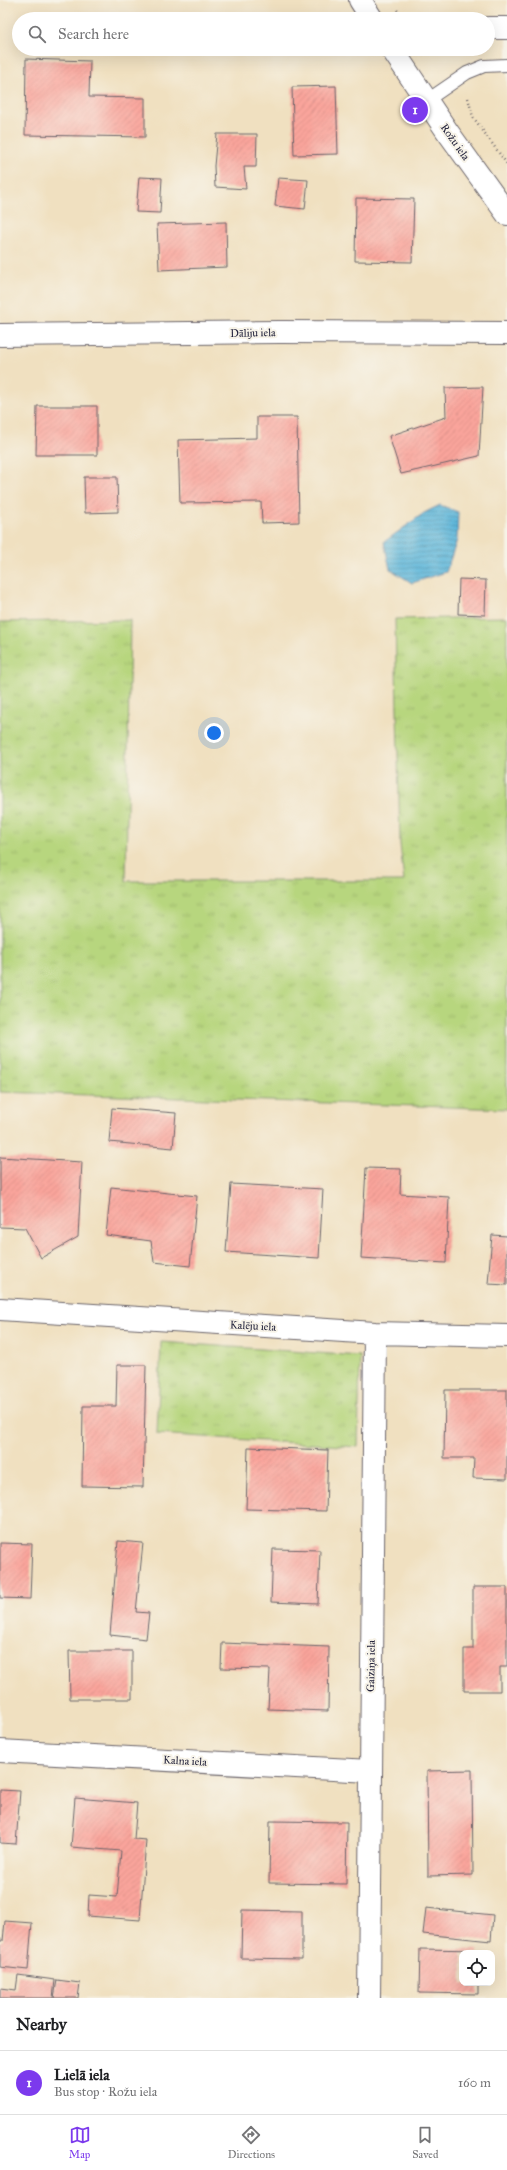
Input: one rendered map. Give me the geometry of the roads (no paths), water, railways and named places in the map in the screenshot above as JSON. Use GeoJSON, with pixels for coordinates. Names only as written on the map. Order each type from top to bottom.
{"type":"FeatureCollection","features":[{"type":"Feature","properties":{"kind":"street"},"geometry":{"type":"LineString","coordinates":[[360,0],[368,12]]}},
{"type":"Feature","properties":{"kind":"street"},"geometry":{"type":"LineString","coordinates":[[495,28],[507,28]]}},
{"type":"Feature","properties":{"kind":"street","name":"Rožu iela"},"geometry":{"type":"LineString","coordinates":[[397,56],[507,214]]}},
{"type":"Feature","properties":{"kind":"street","name":"Dāliju iela"},"geometry":{"type":"LineString","coordinates":[[0,336],[280,332],[507,333]]}},
{"type":"Feature","properties":{"kind":"street","name":"Kalēju iela"},"geometry":{"type":"LineString","coordinates":[[0,1309],[375,1333],[507,1336]]}},
{"type":"Feature","properties":{"kind":"street","name":"Gaiziņa iela"},"geometry":{"type":"LineString","coordinates":[[369,1998],[375,1333]]}},
{"type":"Feature","properties":{"kind":"street","name":"Kalna iela"},"geometry":{"type":"LineString","coordinates":[[0,1751],[370,1771]]}},
{"type":"Feature","properties":{"kind":"lane"},"geometry":{"type":"LineString","coordinates":[[426,100],[468,73],[484,66],[507,65]]}},
{"type":"Feature","properties":{"kind":"water"},"geometry":{"type":"Polygon","coordinates":[[[440,505],[458,512],[457,540],[446,572],[412,583],[390,569],[384,542],[424,513],[440,505]]]}},
{"type":"Feature","properties":{"kind":"place","name":"Lielā iela"},"geometry":{"type":"Point","coordinates":[415,110]}}]}
